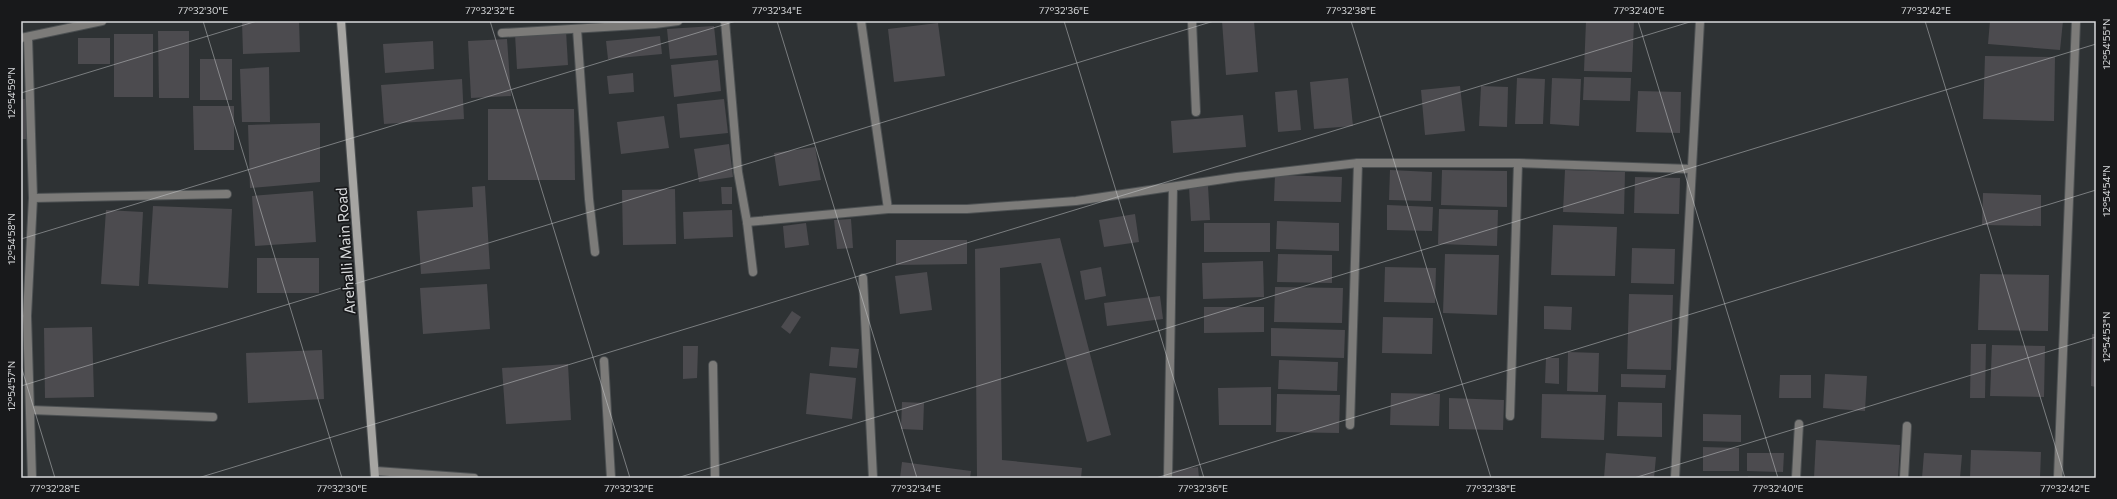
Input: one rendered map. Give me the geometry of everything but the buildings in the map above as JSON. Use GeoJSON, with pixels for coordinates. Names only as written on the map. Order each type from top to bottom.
{"type":"FeatureCollection","features":[{"type":"Feature","properties":{"kind":"street"},"geometry":{"type":"LineString","coordinates":[[32,478],[27,316],[33,198],[24,37],[102,21]]}},
{"type":"Feature","properties":{"kind":"street","name":"Arehalli Main Road"},"geometry":{"type":"LineString","coordinates":[[341,21],[375,474]]}},
{"type":"Feature","properties":{"kind":"street"},"geometry":{"type":"LineString","coordinates":[[502,33],[678,21]]}},
{"type":"Feature","properties":{"kind":"street"},"geometry":{"type":"LineString","coordinates":[[726,21],[738,172],[747,222],[753,272]]}},
{"type":"Feature","properties":{"kind":"street"},"geometry":{"type":"LineString","coordinates":[[861,21],[888,209]]}},
{"type":"Feature","properties":{"kind":"street"},"geometry":{"type":"LineString","coordinates":[[1192,21],[1196,112]]}},
{"type":"Feature","properties":{"kind":"street"},"geometry":{"type":"LineString","coordinates":[[1674,478],[1700,21]]}},
{"type":"Feature","properties":{"kind":"street"},"geometry":{"type":"LineString","coordinates":[[2058,478],[2076,21]]}},
{"type":"Feature","properties":{"kind":"street"},"geometry":{"type":"LineString","coordinates":[[577,29],[589,199],[595,252]]}},
{"type":"Feature","properties":{"kind":"street"},"geometry":{"type":"LineString","coordinates":[[747,222],[888,209],[967,209],[1076,202],[1237,177],[1358,163],[1518,163],[1691,169]]}},
{"type":"Feature","properties":{"kind":"street"},"geometry":{"type":"LineString","coordinates":[[1350,426],[1358,163]]}},
{"type":"Feature","properties":{"kind":"street"},"geometry":{"type":"LineString","coordinates":[[1510,416],[1518,163]]}},
{"type":"Feature","properties":{"kind":"street"},"geometry":{"type":"LineString","coordinates":[[1168,478],[1174,187]]}},
{"type":"Feature","properties":{"kind":"street"},"geometry":{"type":"LineString","coordinates":[[33,198],[227,194]]}},
{"type":"Feature","properties":{"kind":"street"},"geometry":{"type":"LineString","coordinates":[[863,278],[873,478]]}},
{"type":"Feature","properties":{"kind":"street"},"geometry":{"type":"LineString","coordinates":[[604,361],[611,478]]}},
{"type":"Feature","properties":{"kind":"street"},"geometry":{"type":"LineString","coordinates":[[713,365],[715,478]]}},
{"type":"Feature","properties":{"kind":"street"},"geometry":{"type":"LineString","coordinates":[[31,410],[213,417]]}},
{"type":"Feature","properties":{"kind":"street"},"geometry":{"type":"LineString","coordinates":[[1796,478],[1799,424]]}},
{"type":"Feature","properties":{"kind":"street"},"geometry":{"type":"LineString","coordinates":[[1904,478],[1907,426]]}},
{"type":"Feature","properties":{"kind":"street"},"geometry":{"type":"LineString","coordinates":[[375,474],[474,478]]}}]}
